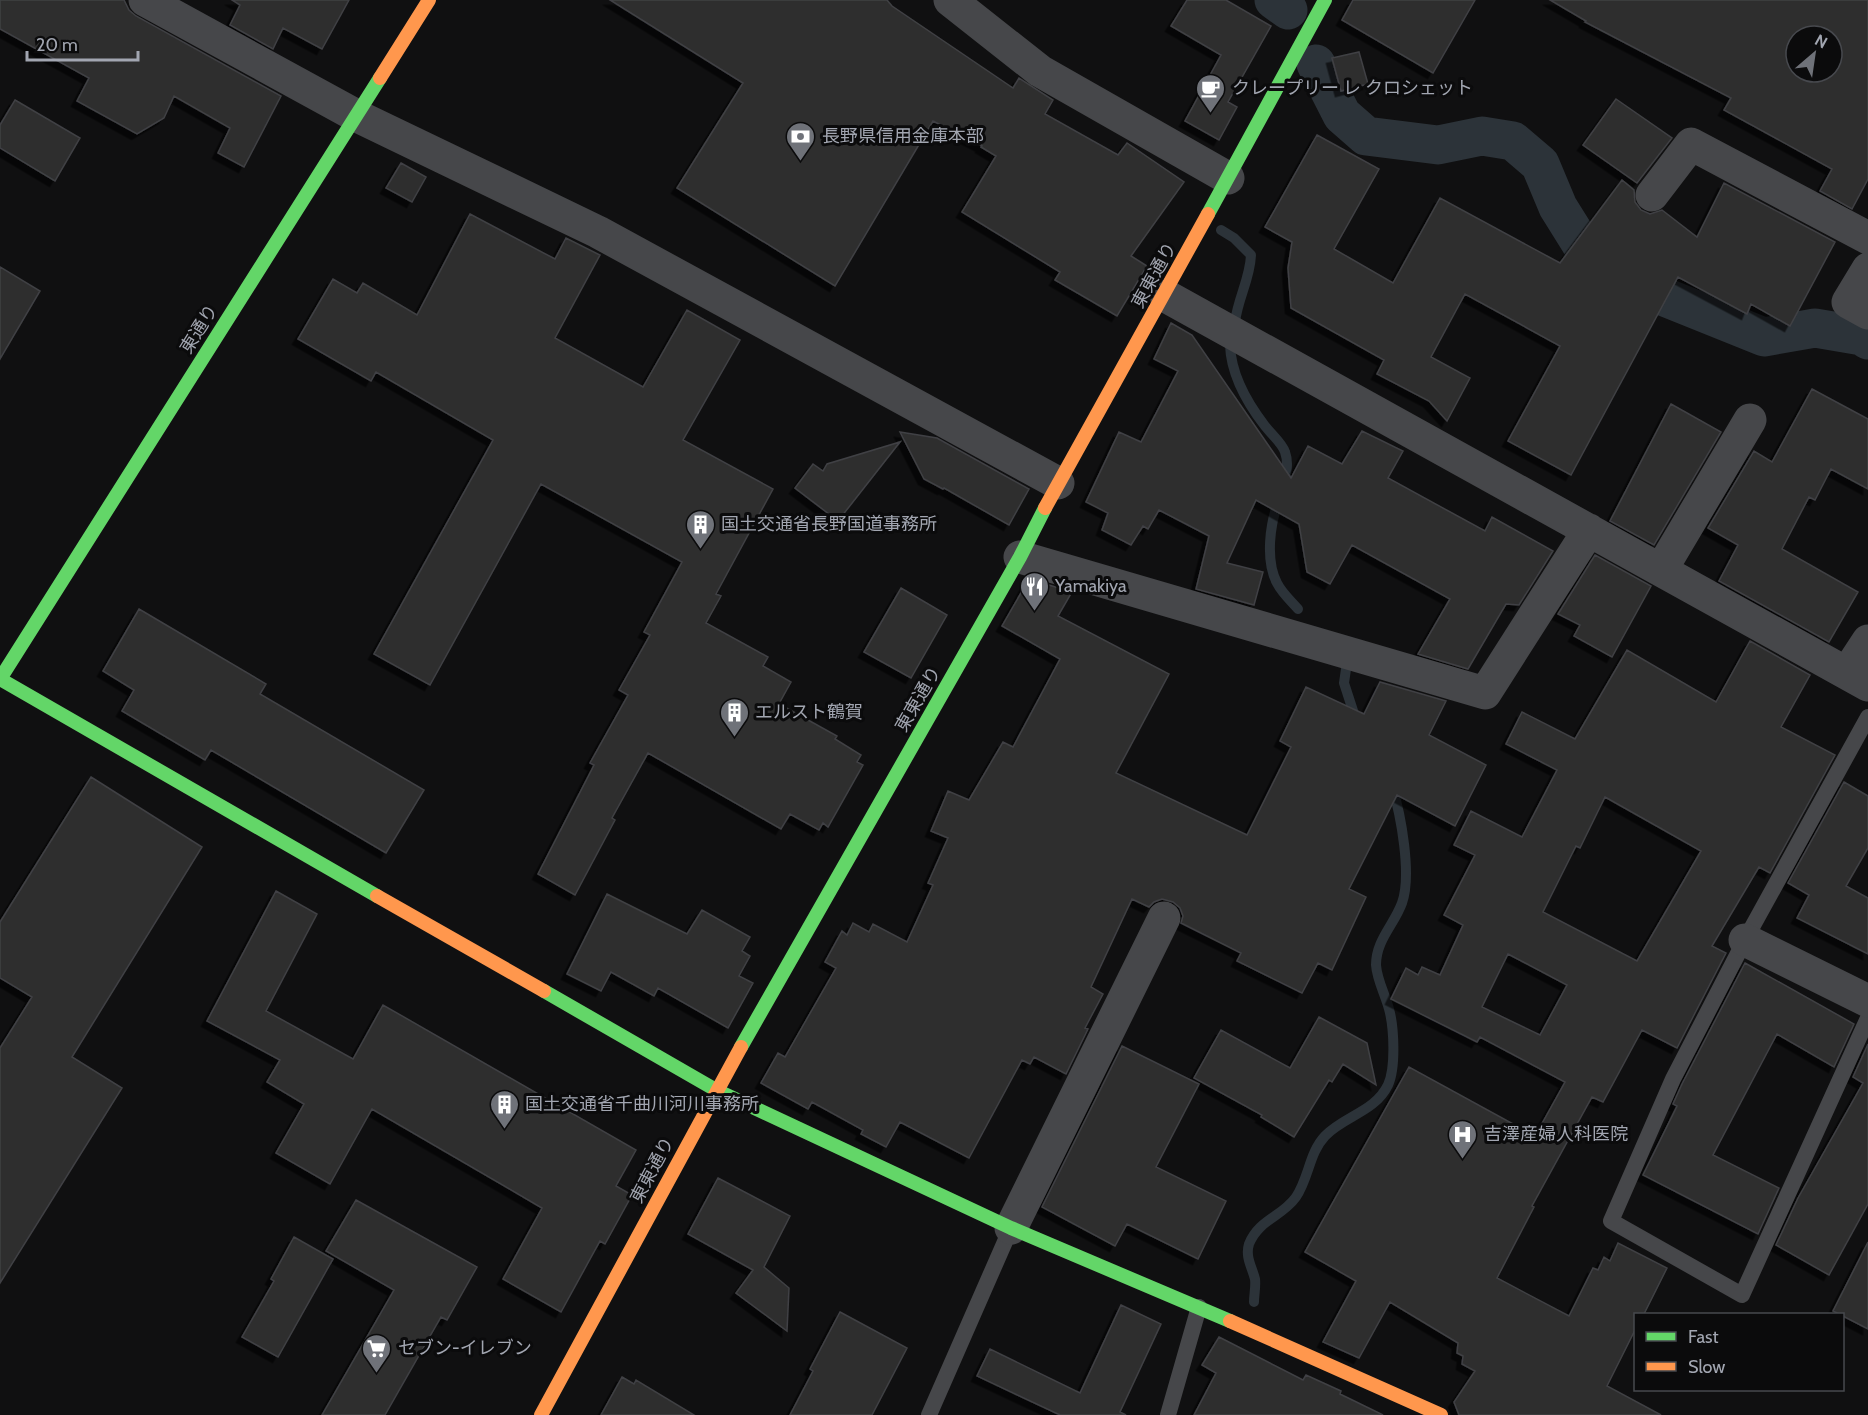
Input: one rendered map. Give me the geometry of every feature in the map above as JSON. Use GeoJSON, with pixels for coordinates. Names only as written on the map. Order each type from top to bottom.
{"type":"FeatureCollection","features":[{"type":"Feature","properties":{"kind":"street","name":"東通り"},"geometry":{"type":"LineString","coordinates":[[0,679],[429,0]]}},
{"type":"Feature","properties":{"kind":"street"},"geometry":{"type":"LineString","coordinates":[[950,0],[1040,71],[1228,178]]}},
{"type":"Feature","properties":{"kind":"street","name":"東東通り"},"geometry":{"type":"LineString","coordinates":[[541,1415],[716,1090],[1020,557],[1058,483],[1164,295],[1325,0]]}},
{"type":"Feature","properties":{"kind":"street"},"geometry":{"type":"LineString","coordinates":[[157,3],[275,73],[355,115],[598,232],[1058,483]]}},
{"type":"Feature","properties":{"kind":"street"},"geometry":{"type":"LineString","coordinates":[[1652,195],[1691,144],[1868,238]]}},
{"type":"Feature","properties":{"kind":"street"},"geometry":{"type":"LineString","coordinates":[[1868,269],[1848,302],[1868,313]]}},
{"type":"Feature","properties":{"kind":"street"},"geometry":{"type":"LineString","coordinates":[[1164,295],[1858,679],[1868,641]]}},
{"type":"Feature","properties":{"kind":"street"},"geometry":{"type":"LineString","coordinates":[[1661,570],[1750,420]]}},
{"type":"Feature","properties":{"kind":"street"},"geometry":{"type":"LineString","coordinates":[[1020,557],[1485,693],[1589,530]]}},
{"type":"Feature","properties":{"kind":"street"},"geometry":{"type":"LineString","coordinates":[[0,679],[716,1090],[1011,1228],[1199,1307],[1441,1415]]}},
{"type":"Feature","properties":{"kind":"street"},"geometry":{"type":"LineString","coordinates":[[1011,1228],[1164,918]]}},
{"type":"Feature","properties":{"kind":"street"},"geometry":{"type":"LineString","coordinates":[[1745,940],[1868,1001]]}},
{"type":"Feature","properties":{"kind":"lane"},"geometry":{"type":"LineString","coordinates":[[1868,717],[1745,940],[1673,1079],[1611,1221],[1742,1295],[1868,1018]]}},
{"type":"Feature","properties":{"kind":"lane"},"geometry":{"type":"LineString","coordinates":[[929,1415],[1011,1228]]}},
{"type":"Feature","properties":{"kind":"lane"},"geometry":{"type":"LineString","coordinates":[[1168,1415],[1199,1307]]}},
{"type":"Feature","properties":{"kind":"building"},"geometry":{"type":"Polygon","coordinates":[[[0,0],[124,0],[129,10],[136,16],[281,96],[244,167],[218,153],[230,128],[174,96],[164,118],[137,134],[77,101],[89,78],[0,29],[0,0]]]}},
{"type":"Feature","properties":{"kind":"building"},"geometry":{"type":"Polygon","coordinates":[[[232,0],[349,0],[322,49],[283,28],[273,49],[230,25],[240,5],[232,0]]]}},
{"type":"Feature","properties":{"kind":"building"},"geometry":{"type":"Polygon","coordinates":[[[610,0],[887,0],[892,6],[1013,88],[1019,78],[1053,100],[1045,114],[1118,155],[1127,143],[1184,182],[1131,256],[1147,266],[1117,316],[1055,280],[1060,272],[962,212],[996,156],[982,146],[933,121],[835,286],[677,188],[743,83],[610,0]]]}},
{"type":"Feature","properties":{"kind":"building"},"geometry":{"type":"Polygon","coordinates":[[[1187,0],[1226,0],[1271,26],[1228,102],[1237,107],[1219,140],[1185,121],[1221,55],[1171,26],[1187,0]]]}},
{"type":"Feature","properties":{"kind":"building"},"geometry":{"type":"Polygon","coordinates":[[[1353,0],[1475,0],[1433,73],[1342,20],[1353,0]]]}},
{"type":"Feature","properties":{"kind":"building"},"geometry":{"type":"Polygon","coordinates":[[[1550,0],[1868,0],[1868,179],[1852,209],[1820,191],[1832,169],[1724,110],[1731,98],[1585,22],[1550,0]]]}},
{"type":"Feature","properties":{"kind":"building"},"geometry":{"type":"Polygon","coordinates":[[[1359,52],[1368,84],[1341,91],[1332,58],[1359,52]]]}},
{"type":"Feature","properties":{"kind":"building"},"geometry":{"type":"Polygon","coordinates":[[[1616,99],[1672,138],[1637,183],[1583,145],[1616,99]]]}},
{"type":"Feature","properties":{"kind":"building"},"geometry":{"type":"Polygon","coordinates":[[[15,100],[80,138],[55,181],[0,148],[0,125],[15,100]]]}},
{"type":"Feature","properties":{"kind":"building"},"geometry":{"type":"Polygon","coordinates":[[[1317,135],[1379,169],[1334,249],[1393,283],[1440,198],[1560,263],[1622,180],[1634,190],[1635,202],[1641,210],[1650,214],[1662,210],[1697,237],[1724,183],[1835,242],[1790,326],[1751,304],[1747,314],[1678,277],[1571,475],[1508,441],[1560,346],[1465,294],[1431,357],[1470,378],[1447,421],[1429,401],[1377,374],[1384,360],[1291,308],[1288,268],[1292,242],[1265,227],[1317,135]]]}},
{"type":"Feature","properties":{"kind":"building"},"geometry":{"type":"Polygon","coordinates":[[[401,163],[426,177],[412,202],[386,188],[401,163]]]}},
{"type":"Feature","properties":{"kind":"building"},"geometry":{"type":"Polygon","coordinates":[[[470,214],[555,259],[566,238],[600,255],[555,338],[643,387],[687,310],[740,340],[683,440],[773,489],[716,594],[721,596],[706,623],[768,657],[763,666],[791,682],[780,702],[781,705],[837,736],[835,739],[861,755],[857,762],[863,765],[828,827],[823,823],[819,830],[790,814],[781,829],[648,753],[612,818],[615,820],[575,895],[538,874],[594,765],[590,763],[628,695],[619,690],[650,635],[644,632],[682,562],[541,484],[430,685],[374,654],[493,440],[376,372],[371,381],[298,339],[333,279],[357,293],[363,283],[417,315],[470,214]]]}},
{"type":"Feature","properties":{"kind":"building"},"geometry":{"type":"Polygon","coordinates":[[[0,267],[40,291],[0,359],[0,267]]]}},
{"type":"Feature","properties":{"kind":"building"},"geometry":{"type":"Polygon","coordinates":[[[1171,323],[1192,335],[1291,478],[1308,446],[1342,464],[1362,431],[1403,451],[1388,478],[1485,531],[1492,517],[1553,551],[1519,605],[1506,604],[1468,669],[1418,654],[1450,599],[1352,545],[1330,584],[1307,572],[1299,524],[1256,500],[1227,563],[1263,572],[1254,605],[1196,589],[1209,536],[1159,510],[1148,529],[1143,526],[1131,545],[1102,530],[1108,513],[1086,502],[1119,432],[1141,442],[1178,371],[1154,359],[1171,323]]]}},
{"type":"Feature","properties":{"kind":"building"},"geometry":{"type":"Polygon","coordinates":[[[1812,389],[1868,419],[1868,489],[1831,469],[1815,500],[1809,497],[1782,549],[1858,592],[1829,642],[1719,581],[1738,545],[1708,528],[1754,451],[1772,462],[1812,389]]]}},
{"type":"Feature","properties":{"kind":"building"},"geometry":{"type":"Polygon","coordinates":[[[1671,404],[1721,432],[1654,545],[1610,521],[1671,404]]]}},
{"type":"Feature","properties":{"kind":"building"},"geometry":{"type":"Polygon","coordinates":[[[900,432],[937,438],[1029,489],[1009,525],[924,479],[900,432]]]}},
{"type":"Feature","properties":{"kind":"building"},"geometry":{"type":"Polygon","coordinates":[[[900,442],[838,521],[795,488],[813,464],[823,471],[827,464],[900,442]]]}},
{"type":"Feature","properties":{"kind":"building"},"geometry":{"type":"Polygon","coordinates":[[[1595,555],[1651,586],[1612,657],[1574,636],[1580,625],[1558,614],[1595,555]]]}},
{"type":"Feature","properties":{"kind":"building"},"geometry":{"type":"Polygon","coordinates":[[[1029,579],[1072,592],[1058,616],[1169,674],[1116,773],[1247,835],[1291,747],[1280,741],[1306,687],[1364,714],[1380,682],[1446,701],[1429,735],[1486,765],[1455,826],[1397,795],[1349,889],[1366,897],[1332,970],[1318,963],[1302,993],[1237,961],[1241,953],[1181,923],[1183,916],[1180,908],[1173,902],[1162,899],[1149,907],[1132,899],[1091,987],[1103,994],[1085,1028],[1088,1029],[1066,1074],[1034,1057],[1030,1064],[1022,1060],[969,1158],[900,1122],[886,1147],[861,1134],[863,1130],[812,1102],[808,1109],[761,1083],[778,1053],[785,1057],[836,968],[825,962],[842,931],[847,935],[853,923],[869,932],[873,924],[907,942],[933,885],[928,883],[948,838],[931,831],[948,791],[969,800],[1003,742],[1013,747],[1060,659],[1002,626],[1029,579]]]}},
{"type":"Feature","properties":{"kind":"building"},"geometry":{"type":"Polygon","coordinates":[[[901,588],[947,615],[911,678],[864,652],[901,588]]]}},
{"type":"Feature","properties":{"kind":"building"},"geometry":{"type":"Polygon","coordinates":[[[139,609],[266,684],[260,694],[424,790],[386,853],[211,750],[205,760],[122,711],[134,690],[103,671],[139,609]]]}},
{"type":"Feature","properties":{"kind":"building"},"geometry":{"type":"Polygon","coordinates":[[[1750,641],[1810,675],[1781,727],[1835,755],[1770,873],[1759,867],[1712,946],[1726,953],[1677,1048],[1642,1030],[1603,1102],[1592,1097],[1532,1206],[1534,1207],[1497,1278],[1569,1316],[1593,1268],[1598,1270],[1604,1257],[1610,1261],[1618,1243],[1667,1268],[1644,1313],[1634,1313],[1634,1332],[1607,1386],[1661,1415],[1459,1415],[1454,1402],[1475,1371],[1462,1364],[1463,1356],[1457,1353],[1458,1343],[1390,1302],[1359,1358],[1323,1342],[1356,1281],[1305,1252],[1409,1067],[1535,1136],[1565,1082],[1480,1037],[1477,1042],[1391,999],[1406,968],[1418,975],[1422,967],[1440,975],[1463,925],[1444,915],[1475,855],[1454,845],[1471,811],[1522,837],[1557,770],[1506,744],[1522,712],[1575,739],[1627,650],[1716,702],[1750,641]],[[1605,797],[1580,848],[1576,846],[1543,912],[1637,961],[1701,851],[1605,797]],[[1508,954],[1482,1007],[1540,1035],[1567,985],[1508,954]]]}},
{"type":"Feature","properties":{"kind":"building"},"geometry":{"type":"Polygon","coordinates":[[[91,777],[202,847],[72,1057],[122,1088],[0,1283],[0,1048],[32,997],[0,978],[0,922],[91,777]]]}},
{"type":"Feature","properties":{"kind":"building"},"geometry":{"type":"Polygon","coordinates":[[[1844,782],[1868,796],[1868,848],[1846,886],[1868,898],[1868,954],[1797,918],[1809,895],[1788,883],[1844,782]]]}},
{"type":"Feature","properties":{"kind":"building","name":"国土交通省千曲川河川事務所"},"geometry":{"type":"Polygon","coordinates":[[[276,891],[317,914],[266,1011],[353,1059],[383,1005],[636,1150],[616,1186],[632,1195],[605,1244],[600,1241],[561,1312],[503,1279],[542,1208],[372,1109],[330,1184],[276,1153],[304,1104],[267,1082],[280,1060],[207,1021],[276,891]]]}},
{"type":"Feature","properties":{"kind":"building"},"geometry":{"type":"Polygon","coordinates":[[[607,894],[687,934],[702,910],[750,937],[742,951],[750,956],[739,976],[753,983],[728,1028],[658,988],[654,996],[611,972],[601,991],[567,974],[607,894]]]}},
{"type":"Feature","properties":{"kind":"building"},"geometry":{"type":"Polygon","coordinates":[[[1745,963],[1854,1024],[1834,1067],[1777,1034],[1713,1155],[1779,1188],[1758,1234],[1643,1175],[1677,1106],[1673,1104],[1682,1084],[1745,963]]]}},
{"type":"Feature","properties":{"kind":"building"},"geometry":{"type":"Polygon","coordinates":[[[1319,1017],[1367,1043],[1376,1085],[1343,1064],[1332,1082],[1329,1080],[1294,1137],[1261,1117],[1262,1115],[1194,1078],[1221,1030],[1290,1068],[1319,1017]]]}},
{"type":"Feature","properties":{"kind":"building"},"geometry":{"type":"Polygon","coordinates":[[[1868,1044],[1868,1204],[1829,1275],[1776,1245],[1798,1198],[1863,1083],[1853,1077],[1868,1044]]]}},
{"type":"Feature","properties":{"kind":"building"},"geometry":{"type":"Polygon","coordinates":[[[1122,1046],[1199,1084],[1156,1167],[1226,1201],[1198,1259],[1127,1224],[1115,1246],[1042,1207],[1122,1046]]]}},
{"type":"Feature","properties":{"kind":"building"},"geometry":{"type":"Polygon","coordinates":[[[718,1178],[790,1216],[764,1267],[789,1288],[787,1331],[736,1293],[753,1270],[688,1234],[718,1178]]]}},
{"type":"Feature","properties":{"kind":"building"},"geometry":{"type":"Polygon","coordinates":[[[356,1200],[477,1267],[447,1320],[441,1317],[385,1415],[322,1415],[394,1290],[326,1251],[356,1200]]]}},
{"type":"Feature","properties":{"kind":"building"},"geometry":{"type":"Polygon","coordinates":[[[294,1237],[333,1259],[278,1357],[242,1337],[274,1281],[271,1279],[294,1237]]]}},
{"type":"Feature","properties":{"kind":"building"},"geometry":{"type":"Polygon","coordinates":[[[1868,1242],[1868,1329],[1844,1317],[1844,1313],[1833,1311],[1868,1242]]]}},
{"type":"Feature","properties":{"kind":"building"},"geometry":{"type":"Polygon","coordinates":[[[1121,1305],[1161,1324],[1120,1412],[1126,1415],[1060,1415],[977,1376],[990,1349],[1080,1393],[1121,1305]]]}},
{"type":"Feature","properties":{"kind":"building"},"geometry":{"type":"Polygon","coordinates":[[[840,1312],[907,1348],[872,1415],[790,1415],[813,1371],[810,1369],[840,1312]]]}},
{"type":"Feature","properties":{"kind":"building"},"geometry":{"type":"Polygon","coordinates":[[[1219,1337],[1303,1380],[1306,1375],[1341,1391],[1340,1394],[1383,1415],[1194,1415],[1216,1373],[1202,1365],[1219,1337]]]}},
{"type":"Feature","properties":{"kind":"building"},"geometry":{"type":"Polygon","coordinates":[[[622,1377],[634,1384],[636,1380],[694,1415],[601,1415],[622,1377]]]}},
{"type":"Feature","properties":{"kind":"waterway"},"geometry":{"type":"LineString","coordinates":[[1274,0],[1288,10]]}},
{"type":"Feature","properties":{"kind":"waterway"},"geometry":{"type":"LineString","coordinates":[[1316,64],[1342,115],[1366,136],[1438,145],[1482,136],[1513,141],[1540,164],[1558,207],[1583,247],[1657,294],[1764,337],[1815,328],[1862,336],[1868,340]]}},
{"type":"Feature","properties":{"kind":"waterway"},"geometry":{"type":"LineString","coordinates":[[1221,230],[1234,238],[1251,255],[1235,322]]}},
{"type":"Feature","properties":{"kind":"waterway"},"geometry":{"type":"LineString","coordinates":[[1230,345],[1237,378],[1247,398],[1267,429],[1284,449],[1287,464],[1284,485]]}},
{"type":"Feature","properties":{"kind":"waterway"},"geometry":{"type":"LineString","coordinates":[[1279,500],[1271,530],[1271,564],[1279,587],[1298,609]]}},
{"type":"Feature","properties":{"kind":"waterway"},"geometry":{"type":"LineString","coordinates":[[1347,662],[1344,683],[1357,723]]}},
{"type":"Feature","properties":{"kind":"waterway"},"geometry":{"type":"LineString","coordinates":[[1254,1302],[1255,1279],[1248,1253],[1253,1236],[1296,1197],[1316,1150],[1325,1136],[1375,1102],[1391,1078],[1392,1026],[1376,965],[1379,948],[1399,911],[1405,891],[1406,861],[1399,813],[1392,786]]}},
{"type":"Feature","properties":{"kind":"traffic: fast"},"geometry":{"type":"LineString","coordinates":[[1208,214],[1325,0]]}},
{"type":"Feature","properties":{"kind":"traffic: fast"},"geometry":{"type":"LineString","coordinates":[[0,679],[380,78]]}},
{"type":"Feature","properties":{"kind":"traffic: fast"},"geometry":{"type":"LineString","coordinates":[[741,1047],[1020,557],[1045,508]]}},
{"type":"Feature","properties":{"kind":"traffic: fast"},"geometry":{"type":"LineString","coordinates":[[0,679],[377,896]]}},
{"type":"Feature","properties":{"kind":"traffic: fast"},"geometry":{"type":"LineString","coordinates":[[544,991],[716,1090],[1011,1228],[1230,1321]]}},
{"type":"Feature","properties":{"kind":"traffic: slow"},"geometry":{"type":"LineString","coordinates":[[380,78],[429,0]]}},
{"type":"Feature","properties":{"kind":"traffic: slow"},"geometry":{"type":"LineString","coordinates":[[1045,508],[1208,214]]}},
{"type":"Feature","properties":{"kind":"traffic: slow"},"geometry":{"type":"LineString","coordinates":[[377,896],[544,991]]}},
{"type":"Feature","properties":{"kind":"traffic: slow"},"geometry":{"type":"LineString","coordinates":[[541,1415],[741,1047]]}},
{"type":"Feature","properties":{"kind":"traffic: slow"},"geometry":{"type":"LineString","coordinates":[[1230,1321],[1441,1415]]}},
{"type":"Feature","properties":{"kind":"place","name":"クレープリー レ クロシェット"},"geometry":{"type":"Point","coordinates":[1211,114]}},
{"type":"Feature","properties":{"kind":"place","name":"長野県信用金庫本部"},"geometry":{"type":"Point","coordinates":[801,162]}},
{"type":"Feature","properties":{"kind":"place","name":"国土交通省長野国道事務所"},"geometry":{"type":"Point","coordinates":[700,550]}},
{"type":"Feature","properties":{"kind":"place","name":"Yamakiya"},"geometry":{"type":"Point","coordinates":[1034,612]}},
{"type":"Feature","properties":{"kind":"place","name":"エルスト鶴賀"},"geometry":{"type":"Point","coordinates":[734,738]}},
{"type":"Feature","properties":{"kind":"place","name":"国土交通省千曲川河川事務所"},"geometry":{"type":"Point","coordinates":[504,1130]}},
{"type":"Feature","properties":{"kind":"place","name":"吉澤産婦人科医院"},"geometry":{"type":"Point","coordinates":[1463,1160]}},
{"type":"Feature","properties":{"kind":"place","name":"セブン-イレブン"},"geometry":{"type":"Point","coordinates":[377,1374]}}]}
